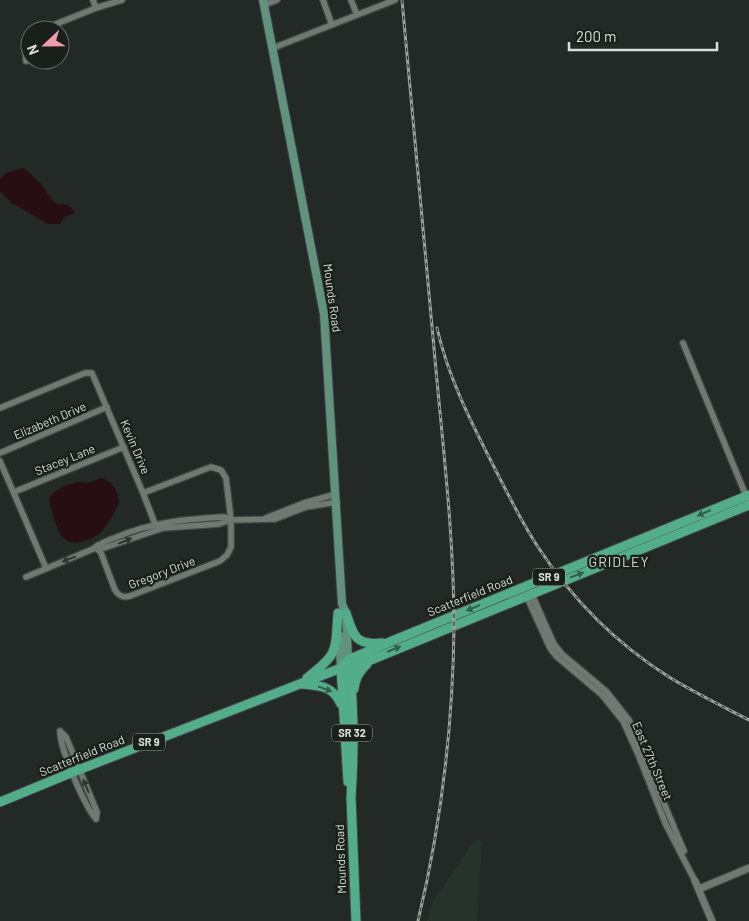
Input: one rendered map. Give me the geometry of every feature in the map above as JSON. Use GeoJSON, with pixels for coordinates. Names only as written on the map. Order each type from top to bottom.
{"type":"FeatureCollection","features":[{"type":"Feature","properties":{"kind":"main road","name":"Mounds Road"},"geometry":{"type":"LineString","coordinates":[[264,2],[324,314],[352,776],[351,797],[356,921]]}},
{"type":"Feature","properties":{"kind":"main road","name":"Scatterfield Road"},"geometry":{"type":"LineString","coordinates":[[0,802],[299,684],[378,656],[527,591],[748,500]]}},
{"type":"Feature","properties":{"kind":"main road","name":"Scatterfield Road"},"geometry":{"type":"LineString","coordinates":[[346,666],[392,641],[527,591]]}},
{"type":"Feature","properties":{"kind":"main road"},"geometry":{"type":"LineString","coordinates":[[342,613],[360,641],[370,644],[392,641]]}},
{"type":"Feature","properties":{"kind":"main road"},"geometry":{"type":"LineString","coordinates":[[299,684],[332,656],[342,613]]}},
{"type":"Feature","properties":{"kind":"main road"},"geometry":{"type":"LineString","coordinates":[[347,707],[357,676],[366,664],[378,656]]}},
{"type":"Feature","properties":{"kind":"main road","name":"SR 32"},"geometry":{"type":"LineString","coordinates":[[299,684],[322,687],[333,691],[347,707]]}},
{"type":"Feature","properties":{"kind":"street"},"geometry":{"type":"LineString","coordinates":[[92,0],[96,8]]}},
{"type":"Feature","properties":{"kind":"street"},"geometry":{"type":"LineString","coordinates":[[66,20],[122,0]]}},
{"type":"Feature","properties":{"kind":"street"},"geometry":{"type":"LineString","coordinates":[[264,2],[277,0]]}},
{"type":"Feature","properties":{"kind":"street"},"geometry":{"type":"LineString","coordinates":[[323,0],[332,24]]}},
{"type":"Feature","properties":{"kind":"street"},"geometry":{"type":"LineString","coordinates":[[351,0],[357,15]]}},
{"type":"Feature","properties":{"kind":"street"},"geometry":{"type":"LineString","coordinates":[[273,48],[395,0]]}},
{"type":"Feature","properties":{"kind":"street"},"geometry":{"type":"LineString","coordinates":[[682,343],[748,500]]}},
{"type":"Feature","properties":{"kind":"street","name":"Kevin Drive"},"geometry":{"type":"LineString","coordinates":[[0,408],[85,372],[92,373],[144,493],[156,527]]}},
{"type":"Feature","properties":{"kind":"street","name":"Elizabeth Drive"},"geometry":{"type":"LineString","coordinates":[[0,453],[107,408]]}},
{"type":"Feature","properties":{"kind":"street","name":"Stacey Lane"},"geometry":{"type":"LineString","coordinates":[[14,492],[124,447]]}},
{"type":"Feature","properties":{"kind":"street"},"geometry":{"type":"LineString","coordinates":[[0,461],[46,568]]}},
{"type":"Feature","properties":{"kind":"street"},"geometry":{"type":"LineString","coordinates":[[144,493],[211,467],[217,468],[224,473],[226,478],[231,520]]}},
{"type":"Feature","properties":{"kind":"street"},"geometry":{"type":"LineString","coordinates":[[26,577],[97,548],[156,527],[192,519],[224,517],[231,520],[275,519],[336,498]]}},
{"type":"Feature","properties":{"kind":"street","name":"Gregory Drive"},"geometry":{"type":"LineString","coordinates":[[97,548],[115,590],[121,596],[127,597],[224,558],[231,547],[231,520]]}},
{"type":"Feature","properties":{"kind":"street","name":"East 27th Street"},"geometry":{"type":"LineString","coordinates":[[527,591],[543,636],[557,657],[602,695],[622,721],[638,754],[666,825],[699,889],[712,921]]}},
{"type":"Feature","properties":{"kind":"street"},"geometry":{"type":"LineString","coordinates":[[76,771],[66,737],[60,731],[60,739],[76,771],[97,812],[96,819],[90,812],[76,771]]}},
{"type":"Feature","properties":{"kind":"street"},"geometry":{"type":"LineString","coordinates":[[699,889],[749,868]]}},
{"type":"Feature","properties":{"kind":"shaded area"},"geometry":{"type":"Polygon","coordinates":[[[24,168],[41,184],[54,202],[71,207],[74,212],[73,214],[64,217],[60,224],[48,224],[12,203],[0,191],[0,179],[6,173],[24,168]]]}},
{"type":"Feature","properties":{"kind":"shaded area"},"geometry":{"type":"Polygon","coordinates":[[[100,478],[108,481],[116,490],[119,502],[109,522],[100,533],[88,540],[74,543],[65,539],[57,526],[49,500],[51,496],[57,490],[67,485],[80,482],[88,483],[100,478]]]}},
{"type":"Feature","properties":{"kind":"shaded area"},"geometry":{"type":"Polygon","coordinates":[[[476,839],[482,841],[477,921],[427,921],[432,903],[476,839]]]}},
{"type":"Feature","properties":{"kind":"railway"},"geometry":{"type":"LineString","coordinates":[[402,0],[447,487],[452,556],[454,626],[451,700],[444,775],[433,848],[418,921]]}},
{"type":"Feature","properties":{"kind":"railway"},"geometry":{"type":"LineString","coordinates":[[437,328],[447,363],[467,413],[513,505],[538,547],[566,585],[597,619],[631,650],[669,677],[749,720]]}},
{"type":"Feature","properties":{"kind":"district","name":"GRIDLEY"},"geometry":{"type":"Point","coordinates":[619,562]}}]}
